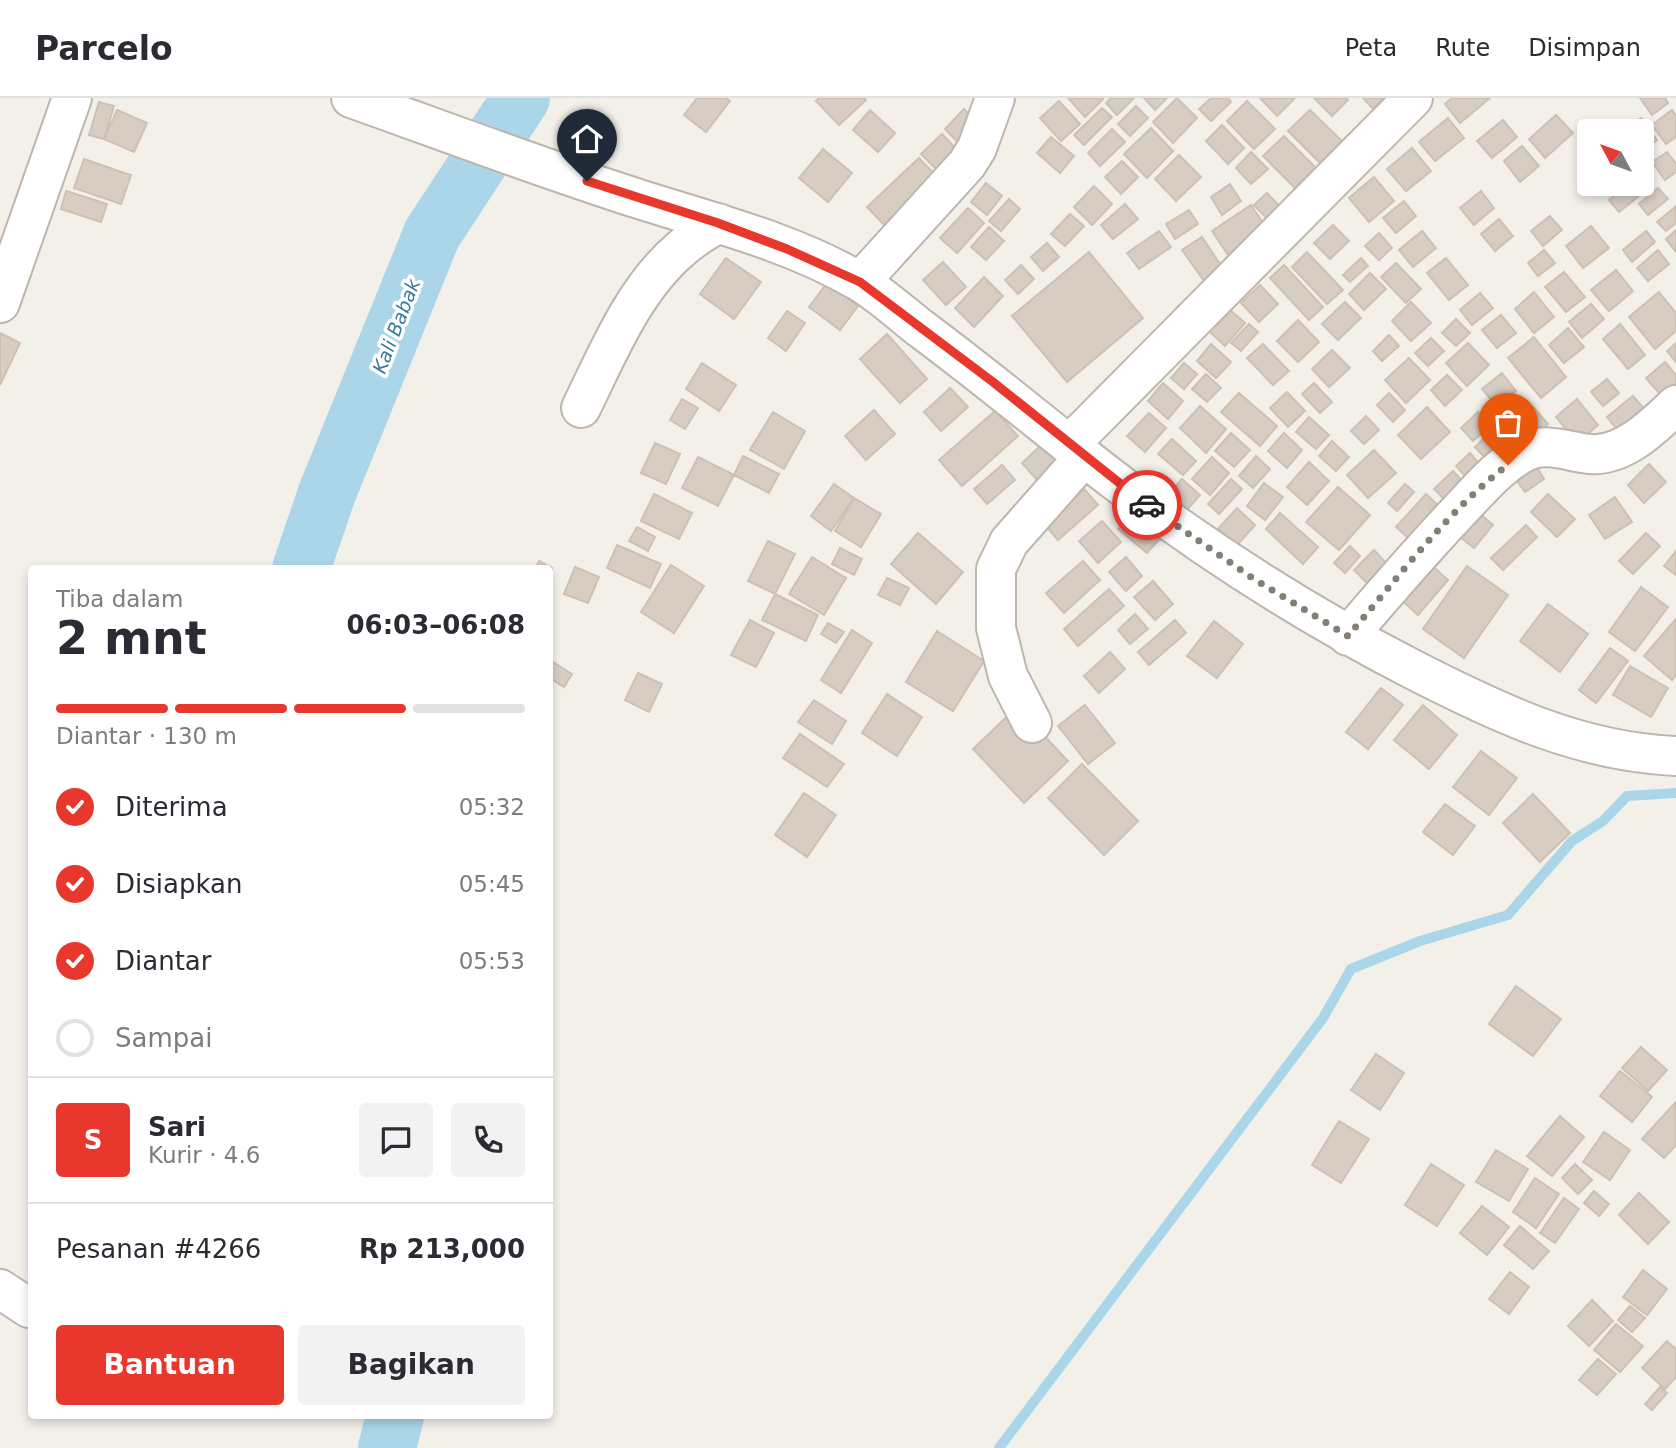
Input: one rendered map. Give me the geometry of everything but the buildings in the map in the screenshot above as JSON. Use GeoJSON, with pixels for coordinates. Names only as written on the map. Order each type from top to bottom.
{"type":"FeatureCollection","features":[{"type":"Feature","properties":{"kind":"street"},"geometry":{"type":"LineString","coordinates":[[0,303],[72,98]]}},
{"type":"Feature","properties":{"kind":"street"},"geometry":{"type":"LineString","coordinates":[[351,98],[640,200],[718,223],[787,249],[860,282],[993,382],[1173,525],[1254,579],[1348,636],[1497,711],[1569,740],[1618,751],[1676,756]]}},
{"type":"Feature","properties":{"kind":"street"},"geometry":{"type":"LineString","coordinates":[[860,282],[967,164],[981,139],[995,98]]}},
{"type":"Feature","properties":{"kind":"street"},"geometry":{"type":"LineString","coordinates":[[1032,723],[1008,676],[996,628],[996,569],[1009,542],[1077,451],[1413,98]]}},
{"type":"Feature","properties":{"kind":"street"},"geometry":{"type":"LineString","coordinates":[[581,408],[618,333],[655,275],[682,247],[718,223]]}},
{"type":"Feature","properties":{"kind":"street"},"geometry":{"type":"LineString","coordinates":[[1348,636],[1411,561],[1490,478],[1527,451],[1548,446],[1591,454],[1609,453],[1655,424],[1676,405]]}},
{"type":"Feature","properties":{"kind":"waterway","name":"Kali Babak"},"geometry":{"type":"LineString","coordinates":[[302,565],[327,493],[432,234],[521,98]]}},
{"type":"Feature","properties":{"kind":"waterway"},"geometry":{"type":"LineString","coordinates":[[999,1448],[1323,1018],[1351,969],[1420,941],[1508,915],[1572,841],[1603,821],[1627,796],[1676,793]]}},
{"type":"Feature","properties":{"kind":"waterway","name":"Kali Babak"},"geometry":{"type":"LineString","coordinates":[[387,1448],[394,1419]]}},
{"type":"Feature","properties":{"kind":"way so far"},"geometry":{"type":"LineString","coordinates":[[1147,505],[1254,579],[1348,636],[1411,561],[1490,478],[1508,465]]}},
{"type":"Feature","properties":{"kind":"route"},"geometry":{"type":"LineString","coordinates":[[587,181],[718,223],[787,249],[860,282],[993,382],[1147,505]]}}]}
